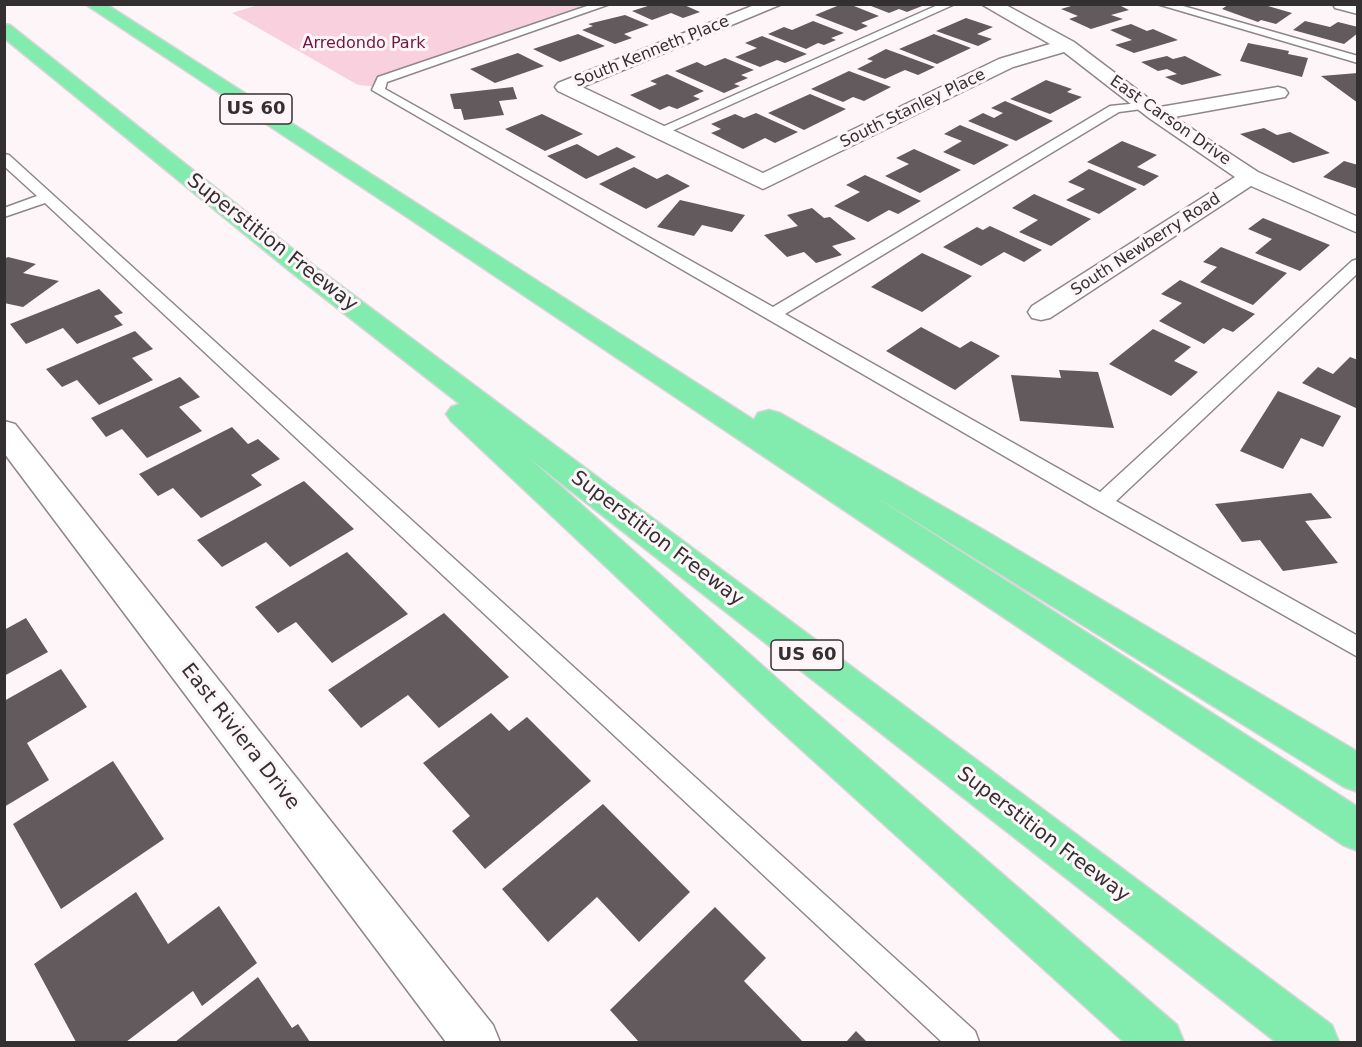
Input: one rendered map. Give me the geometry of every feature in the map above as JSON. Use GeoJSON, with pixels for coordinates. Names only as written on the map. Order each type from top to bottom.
{"type":"FeatureCollection","features":[{"type":"Feature","properties":{"kind":"highway","name":"US 60"},"geometry":{"type":"LineString","coordinates":[[93,4],[418,214],[1358,831]]}},
{"type":"Feature","properties":{"kind":"highway","name":"Superstition Freeway"},"geometry":{"type":"LineString","coordinates":[[4,29],[300,267],[1315,1042]]}},
{"type":"Feature","properties":{"kind":"highway"},"geometry":{"type":"LineString","coordinates":[[418,214],[977,542],[1358,774]]}},
{"type":"Feature","properties":{"kind":"highway"},"geometry":{"type":"LineString","coordinates":[[300,267],[786,711],[1160,1042]]}},
{"type":"Feature","properties":{"kind":"street","name":"South Kenneth Place"},"geometry":{"type":"LineString","coordinates":[[658,132],[565,87],[774,4]]}},
{"type":"Feature","properties":{"kind":"street","name":"East Carson Drive"},"geometry":{"type":"LineString","coordinates":[[989,4],[1018,17],[1067,46],[1150,109],[1250,177],[1358,226]]}},
{"type":"Feature","properties":{"kind":"street"},"geometry":{"type":"LineString","coordinates":[[1341,4],[1358,9]]}},
{"type":"Feature","properties":{"kind":"street","name":"South Stanley Place"},"geometry":{"type":"LineString","coordinates":[[658,132],[763,182],[1006,63],[1067,46]]}},
{"type":"Feature","properties":{"kind":"street"},"geometry":{"type":"LineString","coordinates":[[1150,109],[1278,93]]}},
{"type":"Feature","properties":{"kind":"street","name":"South Newberry Road"},"geometry":{"type":"LineString","coordinates":[[1041,312],[1250,177]]}},
{"type":"Feature","properties":{"kind":"street","name":"East Riviera Drive"},"geometry":{"type":"LineString","coordinates":[[4,430],[476,1042]]}},
{"type":"Feature","properties":{"kind":"lane"},"geometry":{"type":"LineString","coordinates":[[605,4],[382,80],[378,90],[1358,648]]}},
{"type":"Feature","properties":{"kind":"lane"},"geometry":{"type":"LineString","coordinates":[[658,132],[950,4]]}},
{"type":"Feature","properties":{"kind":"lane"},"geometry":{"type":"LineString","coordinates":[[1162,4],[1358,60]]}},
{"type":"Feature","properties":{"kind":"lane"},"geometry":{"type":"LineString","coordinates":[[771,315],[1115,109],[1150,109]]}},
{"type":"Feature","properties":{"kind":"lane"},"geometry":{"type":"LineString","coordinates":[[4,158],[964,1042]]}},
{"type":"Feature","properties":{"kind":"lane"},"geometry":{"type":"LineString","coordinates":[[4,213],[46,198]]}},
{"type":"Feature","properties":{"kind":"lane"},"geometry":{"type":"LineString","coordinates":[[1101,503],[1358,264]]}},
{"type":"Feature","properties":{"kind":"green space","name":"Arredondo Park"},"geometry":{"type":"Polygon","coordinates":[[[261,4],[605,5],[382,80],[379,87],[358,85],[232,13],[261,4]]]}},
{"type":"Feature","properties":{"kind":"building"},"geometry":{"type":"Polygon","coordinates":[[[682,4],[700,12],[683,18],[671,13],[652,20],[632,11],[651,5],[682,4]]]}},
{"type":"Feature","properties":{"kind":"building"},"geometry":{"type":"Polygon","coordinates":[[[842,4],[849,4],[879,16],[861,23],[868,26],[856,31],[815,15],[842,4]]]}},
{"type":"Feature","properties":{"kind":"building"},"geometry":{"type":"Polygon","coordinates":[[[866,4],[919,4],[922,6],[907,12],[899,9],[889,13],[866,4]]]}},
{"type":"Feature","properties":{"kind":"building"},"geometry":{"type":"Polygon","coordinates":[[[1078,4],[1117,4],[1129,10],[1111,15],[1123,19],[1091,29],[1069,19],[1078,16],[1061,9],[1078,4]]]}},
{"type":"Feature","properties":{"kind":"building"},"geometry":{"type":"Polygon","coordinates":[[[1229,4],[1261,4],[1292,13],[1276,24],[1261,20],[1258,22],[1222,9],[1229,4]]]}},
{"type":"Feature","properties":{"kind":"building"},"geometry":{"type":"Polygon","coordinates":[[[625,15],[649,25],[624,34],[632,38],[615,44],[582,30],[593,26],[588,24],[625,15]]]}},
{"type":"Feature","properties":{"kind":"building"},"geometry":{"type":"Polygon","coordinates":[[[966,18],[993,27],[977,34],[992,39],[978,46],[936,31],[966,18]]]}},
{"type":"Feature","properties":{"kind":"building"},"geometry":{"type":"Polygon","coordinates":[[[813,21],[844,33],[831,38],[836,40],[824,45],[818,43],[806,49],[768,34],[784,27],[792,30],[813,21]]]}},
{"type":"Feature","properties":{"kind":"building"},"geometry":{"type":"Polygon","coordinates":[[[1305,21],[1330,27],[1338,22],[1358,27],[1358,33],[1344,44],[1293,30],[1305,21]]]}},
{"type":"Feature","properties":{"kind":"building"},"geometry":{"type":"Polygon","coordinates":[[[1131,24],[1147,31],[1153,29],[1178,40],[1134,53],[1115,45],[1132,40],[1110,30],[1131,24]]]}},
{"type":"Feature","properties":{"kind":"building"},"geometry":{"type":"Polygon","coordinates":[[[578,34],[605,46],[560,62],[533,49],[578,34]]]}},
{"type":"Feature","properties":{"kind":"building"},"geometry":{"type":"Polygon","coordinates":[[[934,34],[971,48],[937,64],[899,49],[934,34]]]}},
{"type":"Feature","properties":{"kind":"building"},"geometry":{"type":"Polygon","coordinates":[[[762,36],[807,54],[785,63],[777,60],[760,67],[735,57],[757,48],[745,43],[762,36]]]}},
{"type":"Feature","properties":{"kind":"building"},"geometry":{"type":"Polygon","coordinates":[[[1248,43],[1289,51],[1288,54],[1308,58],[1302,77],[1240,61],[1248,43]]]}},
{"type":"Feature","properties":{"kind":"building"},"geometry":{"type":"Polygon","coordinates":[[[886,49],[935,67],[918,75],[905,70],[885,79],[857,69],[873,61],[867,59],[886,49]]]}},
{"type":"Feature","properties":{"kind":"building"},"geometry":{"type":"Polygon","coordinates":[[[518,53],[544,66],[495,83],[470,69],[518,53]]]}},
{"type":"Feature","properties":{"kind":"building"},"geometry":{"type":"Polygon","coordinates":[[[1167,56],[1173,59],[1185,56],[1222,75],[1182,85],[1165,77],[1177,74],[1167,69],[1158,71],[1141,62],[1167,56]]]}},
{"type":"Feature","properties":{"kind":"building"},"geometry":{"type":"Polygon","coordinates":[[[725,58],[754,70],[741,75],[748,78],[734,84],[740,86],[724,93],[675,71],[697,62],[705,66],[725,58]]]}},
{"type":"Feature","properties":{"kind":"building"},"geometry":{"type":"Polygon","coordinates":[[[849,71],[891,87],[864,101],[853,97],[843,102],[811,89],[849,71]]]}},
{"type":"Feature","properties":{"kind":"building"},"geometry":{"type":"Polygon","coordinates":[[[1358,73],[1358,103],[1321,76],[1358,73]]]}},
{"type":"Feature","properties":{"kind":"building"},"geometry":{"type":"Polygon","coordinates":[[[667,74],[704,91],[693,96],[700,99],[677,109],[669,106],[660,110],[630,95],[657,84],[650,81],[667,74]]]}},
{"type":"Feature","properties":{"kind":"building"},"geometry":{"type":"Polygon","coordinates":[[[1046,80],[1072,89],[1067,92],[1082,97],[1050,114],[1010,99],[1046,80]]]}},
{"type":"Feature","properties":{"kind":"building"},"geometry":{"type":"Polygon","coordinates":[[[513,87],[517,99],[499,101],[504,115],[464,120],[461,109],[454,109],[450,94],[513,87]]]}},
{"type":"Feature","properties":{"kind":"building"},"geometry":{"type":"Polygon","coordinates":[[[810,94],[846,109],[804,130],[768,113],[810,94]]]}},
{"type":"Feature","properties":{"kind":"building"},"geometry":{"type":"Polygon","coordinates":[[[1005,101],[1053,121],[1016,141],[968,121],[983,113],[994,118],[1003,113],[991,108],[1005,101]]]}},
{"type":"Feature","properties":{"kind":"building"},"geometry":{"type":"Polygon","coordinates":[[[756,113],[798,132],[775,143],[765,138],[743,149],[711,133],[721,129],[711,124],[735,114],[744,118],[756,113]]]}},
{"type":"Feature","properties":{"kind":"building"},"geometry":{"type":"Polygon","coordinates":[[[542,114],[583,134],[545,151],[505,129],[542,114]]]}},
{"type":"Feature","properties":{"kind":"building"},"geometry":{"type":"Polygon","coordinates":[[[960,125],[1009,145],[974,165],[943,152],[962,141],[944,134],[960,125]]]}},
{"type":"Feature","properties":{"kind":"building"},"geometry":{"type":"Polygon","coordinates":[[[1264,128],[1277,135],[1290,132],[1330,153],[1293,163],[1240,134],[1264,128]]]}},
{"type":"Feature","properties":{"kind":"building"},"geometry":{"type":"Polygon","coordinates":[[[1122,141],[1157,155],[1137,167],[1159,176],[1144,186],[1087,162],[1122,141]]]}},
{"type":"Feature","properties":{"kind":"building"},"geometry":{"type":"Polygon","coordinates":[[[577,144],[598,156],[617,147],[636,157],[586,179],[547,156],[577,144]]]}},
{"type":"Feature","properties":{"kind":"building"},"geometry":{"type":"Polygon","coordinates":[[[914,149],[961,170],[920,193],[885,176],[909,164],[896,158],[914,149]]]}},
{"type":"Feature","properties":{"kind":"building"},"geometry":{"type":"Polygon","coordinates":[[[1344,161],[1358,165],[1358,189],[1323,177],[1344,161]]]}},
{"type":"Feature","properties":{"kind":"building"},"geometry":{"type":"Polygon","coordinates":[[[634,167],[657,179],[667,174],[690,186],[646,209],[599,184],[634,167]]]}},
{"type":"Feature","properties":{"kind":"building"},"geometry":{"type":"Polygon","coordinates":[[[1089,169],[1137,189],[1099,214],[1066,200],[1085,189],[1068,182],[1089,169]]]}},
{"type":"Feature","properties":{"kind":"building"},"geometry":{"type":"Polygon","coordinates":[[[865,175],[921,201],[898,214],[889,210],[868,222],[834,206],[860,192],[846,185],[865,175]]]}},
{"type":"Feature","properties":{"kind":"building"},"geometry":{"type":"Polygon","coordinates":[[[1034,194],[1091,219],[1051,246],[1019,232],[1038,220],[1012,208],[1034,194]]]}},
{"type":"Feature","properties":{"kind":"building"},"geometry":{"type":"Polygon","coordinates":[[[680,200],[745,215],[732,232],[702,225],[694,236],[657,227],[680,200]]]}},
{"type":"Feature","properties":{"kind":"building"},"geometry":{"type":"Polygon","coordinates":[[[812,208],[824,218],[830,217],[856,239],[832,246],[842,255],[816,263],[804,252],[787,257],[764,235],[798,226],[787,215],[812,208]]]}},
{"type":"Feature","properties":{"kind":"building"},"geometry":{"type":"Polygon","coordinates":[[[1263,218],[1330,245],[1300,271],[1255,253],[1272,239],[1248,229],[1263,218]]]}},
{"type":"Feature","properties":{"kind":"building"},"geometry":{"type":"Polygon","coordinates":[[[990,226],[1042,250],[1024,262],[1004,252],[981,266],[943,247],[977,227],[983,230],[990,226]]]}},
{"type":"Feature","properties":{"kind":"building"},"geometry":{"type":"Polygon","coordinates":[[[1221,247],[1287,273],[1253,305],[1200,282],[1217,267],[1203,262],[1221,247]]]}},
{"type":"Feature","properties":{"kind":"building"},"geometry":{"type":"Polygon","coordinates":[[[922,253],[972,276],[922,312],[871,287],[922,253]]]}},
{"type":"Feature","properties":{"kind":"building"},"geometry":{"type":"Polygon","coordinates":[[[8,257],[36,264],[23,273],[59,281],[23,307],[4,303],[4,259],[8,257]]]}},
{"type":"Feature","properties":{"kind":"building"},"geometry":{"type":"Polygon","coordinates":[[[1180,280],[1255,314],[1233,332],[1223,328],[1204,344],[1159,321],[1182,303],[1161,294],[1180,280]]]}},
{"type":"Feature","properties":{"kind":"building"},"geometry":{"type":"Polygon","coordinates":[[[99,289],[123,313],[114,316],[123,325],[77,344],[63,328],[26,344],[10,324],[99,289]]]}},
{"type":"Feature","properties":{"kind":"building"},"geometry":{"type":"Polygon","coordinates":[[[921,327],[960,348],[971,341],[1000,356],[955,390],[886,351],[921,327]]]}},
{"type":"Feature","properties":{"kind":"building"},"geometry":{"type":"Polygon","coordinates":[[[1153,329],[1191,347],[1174,361],[1198,372],[1171,396],[1109,364],[1153,329]]]}},
{"type":"Feature","properties":{"kind":"building"},"geometry":{"type":"Polygon","coordinates":[[[135,331],[153,349],[132,358],[153,380],[99,405],[77,380],[62,387],[46,369],[135,331]]]}},
{"type":"Feature","properties":{"kind":"building"},"geometry":{"type":"Polygon","coordinates":[[[1350,357],[1358,360],[1358,409],[1302,383],[1318,367],[1333,374],[1350,357]]]}},
{"type":"Feature","properties":{"kind":"building"},"geometry":{"type":"Polygon","coordinates":[[[1059,370],[1098,372],[1114,428],[1020,421],[1011,375],[1061,378],[1059,370]]]}},
{"type":"Feature","properties":{"kind":"building"},"geometry":{"type":"Polygon","coordinates":[[[180,377],[200,397],[179,407],[202,431],[147,458],[122,429],[106,437],[91,418],[180,377]]]}},
{"type":"Feature","properties":{"kind":"building"},"geometry":{"type":"Polygon","coordinates":[[[1278,391],[1341,416],[1323,447],[1301,438],[1283,469],[1240,451],[1278,391]]]}},
{"type":"Feature","properties":{"kind":"building"},"geometry":{"type":"Polygon","coordinates":[[[232,427],[248,444],[258,439],[280,459],[251,475],[262,485],[201,518],[173,488],[158,496],[139,474],[232,427]]]}},
{"type":"Feature","properties":{"kind":"building"},"geometry":{"type":"Polygon","coordinates":[[[304,481],[354,529],[290,567],[266,542],[222,567],[197,540],[304,481]]]}},
{"type":"Feature","properties":{"kind":"building"},"geometry":{"type":"Polygon","coordinates":[[[1311,493],[1332,518],[1305,521],[1338,563],[1283,571],[1260,540],[1242,542],[1215,504],[1311,493]]]}},
{"type":"Feature","properties":{"kind":"building"},"geometry":{"type":"Polygon","coordinates":[[[347,552],[408,614],[332,663],[296,622],[278,633],[255,607],[347,552]]]}},
{"type":"Feature","properties":{"kind":"building"},"geometry":{"type":"Polygon","coordinates":[[[444,613],[509,677],[439,728],[408,695],[361,728],[328,690],[444,613]]]}},
{"type":"Feature","properties":{"kind":"building"},"geometry":{"type":"Polygon","coordinates":[[[26,618],[48,652],[4,676],[4,630],[26,618]]]}},
{"type":"Feature","properties":{"kind":"building"},"geometry":{"type":"Polygon","coordinates":[[[61,669],[87,707],[27,743],[49,780],[4,807],[4,701],[61,669]]]}},
{"type":"Feature","properties":{"kind":"building"},"geometry":{"type":"Polygon","coordinates":[[[491,713],[509,731],[527,717],[591,781],[485,869],[452,831],[470,816],[423,763],[491,713]]]}},
{"type":"Feature","properties":{"kind":"building"},"geometry":{"type":"Polygon","coordinates":[[[113,761],[164,839],[61,909],[13,824],[113,761]]]}},
{"type":"Feature","properties":{"kind":"building"},"geometry":{"type":"Polygon","coordinates":[[[603,804],[690,892],[639,942],[597,897],[548,942],[502,889],[603,804]]]}},
{"type":"Feature","properties":{"kind":"building"},"geometry":{"type":"Polygon","coordinates":[[[136,892],[168,944],[219,906],[257,963],[202,1006],[193,991],[126,1042],[76,1042],[34,964],[136,892]]]}},
{"type":"Feature","properties":{"kind":"building"},"geometry":{"type":"Polygon","coordinates":[[[715,907],[766,958],[744,981],[803,1042],[639,1042],[610,1010],[715,907]]]}},
{"type":"Feature","properties":{"kind":"building"},"geometry":{"type":"Polygon","coordinates":[[[258,977],[292,1028],[298,1024],[310,1042],[175,1042],[258,977]]]}},
{"type":"Feature","properties":{"kind":"building"},"geometry":{"type":"Polygon","coordinates":[[[856,1031],[867,1042],[846,1042],[856,1031]]]}}]}
